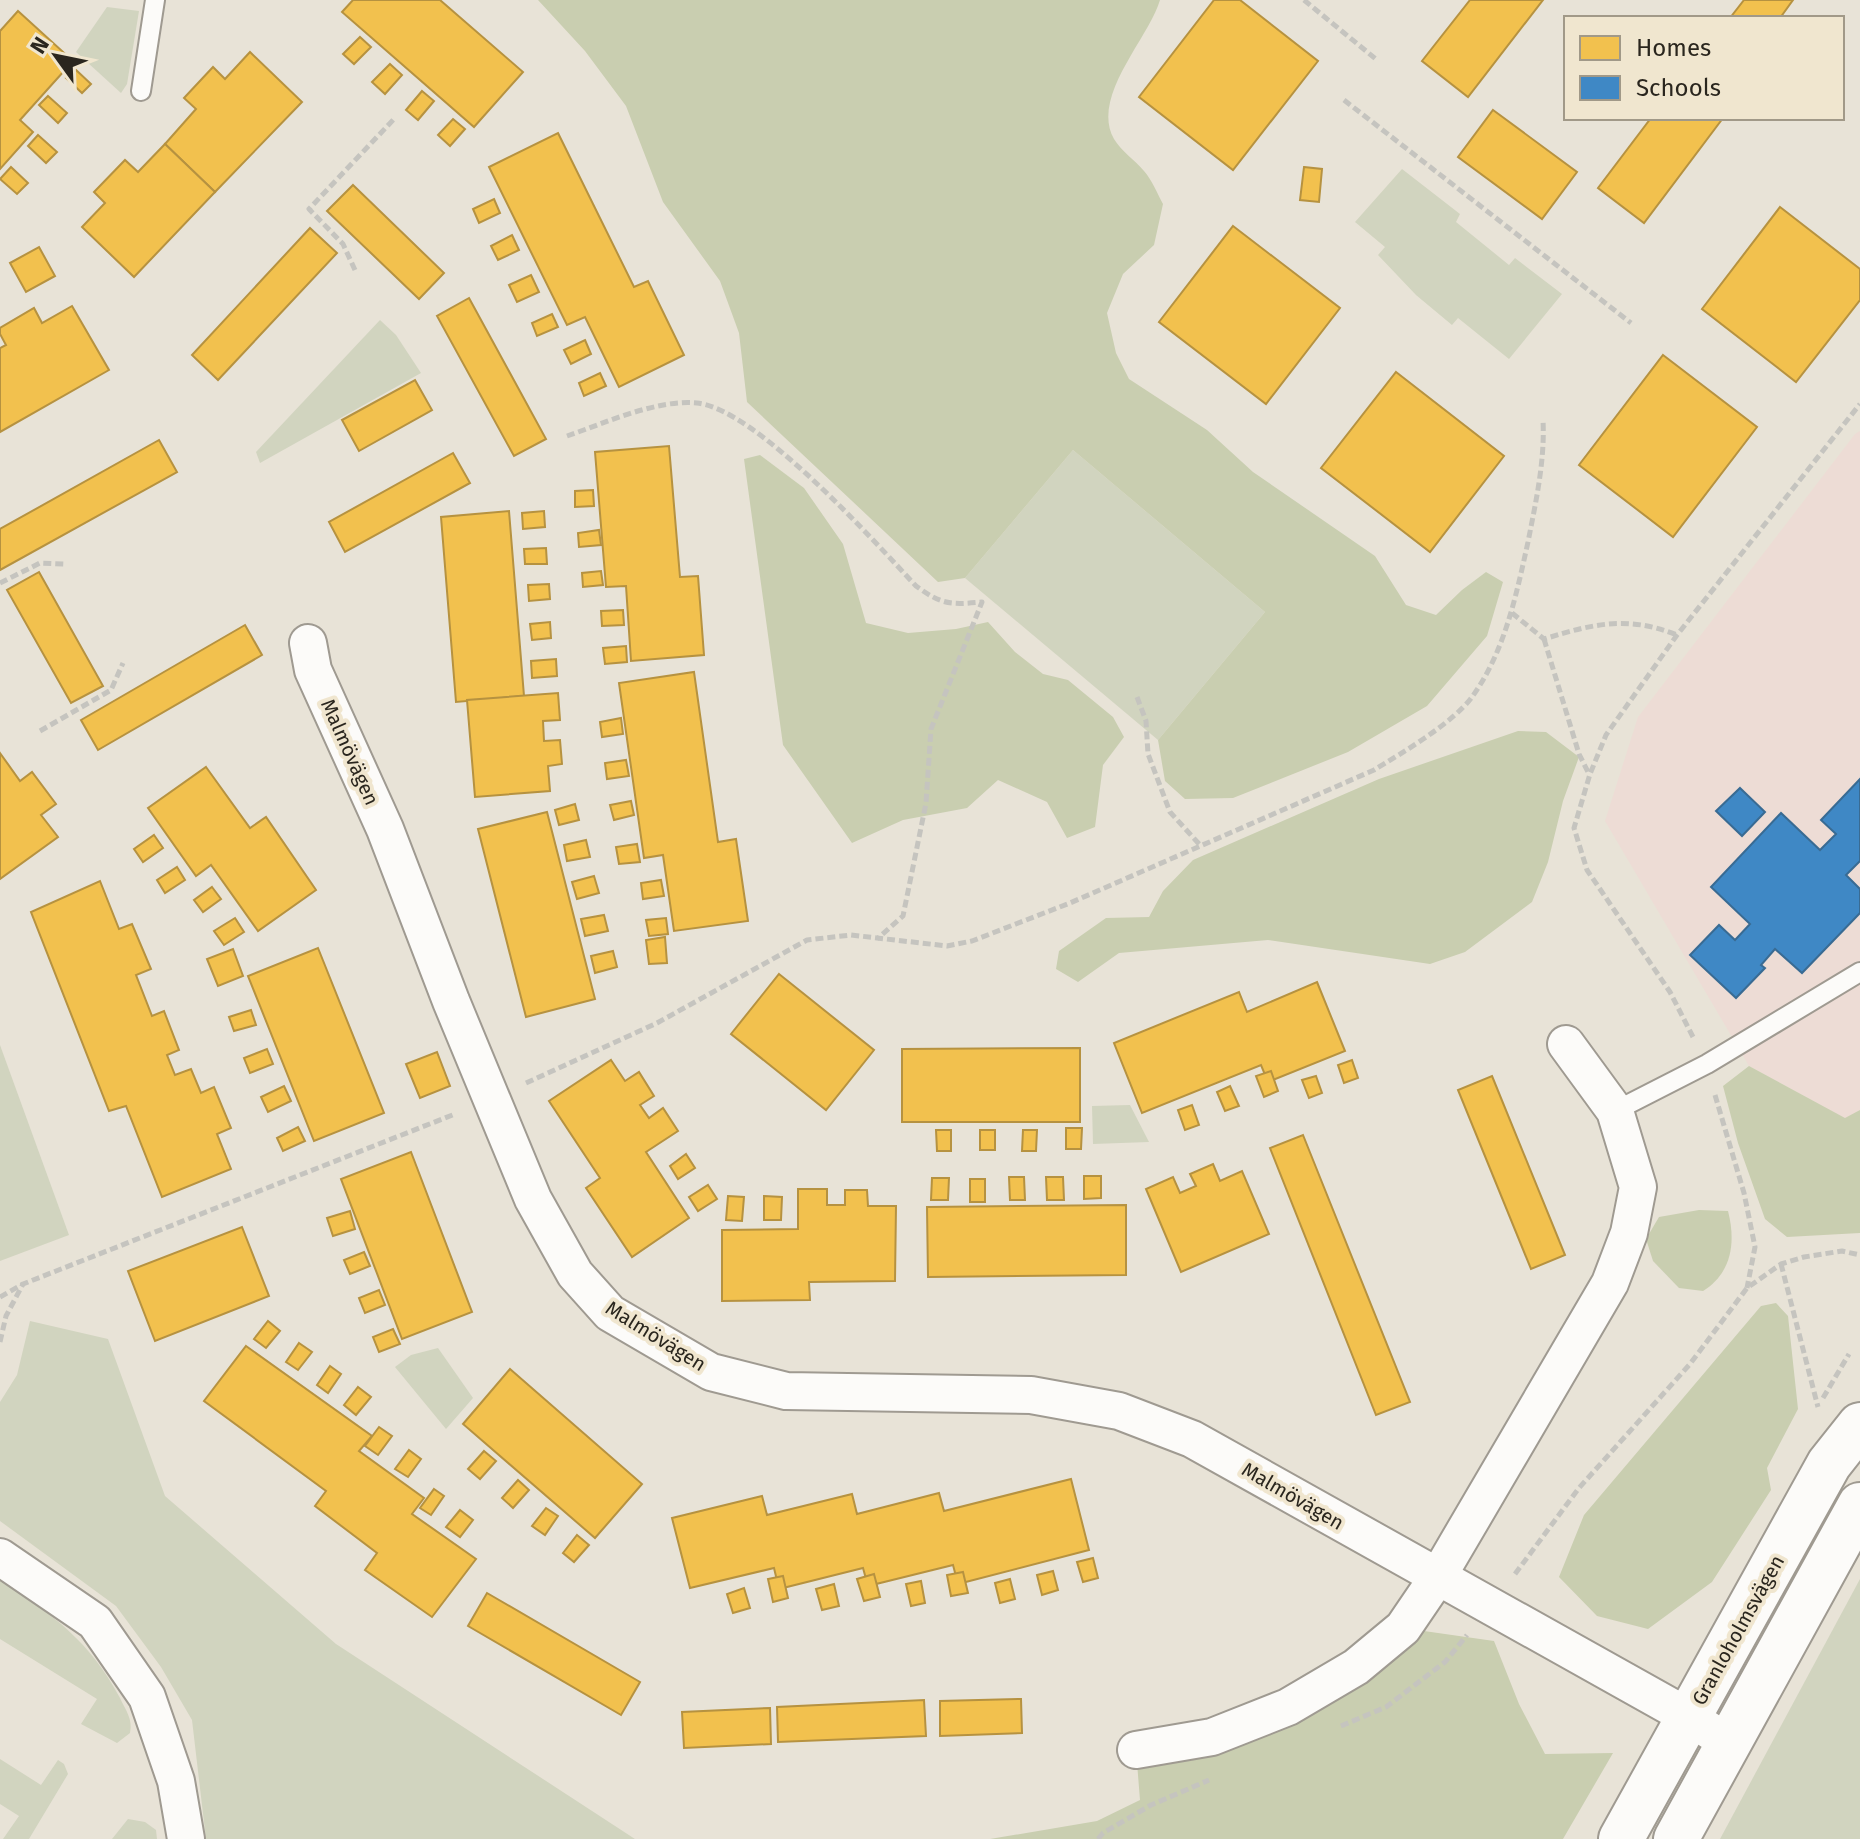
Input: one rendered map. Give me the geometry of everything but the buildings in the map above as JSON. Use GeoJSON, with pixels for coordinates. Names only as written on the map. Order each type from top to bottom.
{"type":"FeatureCollection","features":[{"type":"Feature","properties":{"kind":"street","name":"Malmövägen"},"geometry":{"type":"LineString","coordinates":[[308,643],[313,670],[385,829],[451,1001],[533,1199],[575,1274],[610,1313],[711,1372],[786,1391],[1031,1395],[1119,1411],[1192,1439],[1689,1717],[1730,1744]]}},
{"type":"Feature","properties":{"kind":"street"},"geometry":{"type":"LineString","coordinates":[[1136,1750],[1212,1737],[1288,1707],[1356,1667],[1403,1628],[1437,1578],[1610,1283],[1629,1233],[1638,1187],[1615,1111],[1566,1044]]}},
{"type":"Feature","properties":{"kind":"street","name":"Granloholmsvägen"},"geometry":{"type":"LineString","coordinates":[[1621,1839],[1829,1464],[1860,1425]]}},
{"type":"Feature","properties":{"kind":"street"},"geometry":{"type":"LineString","coordinates":[[1676,1839],[1860,1505]]}},
{"type":"Feature","properties":{"kind":"street"},"geometry":{"type":"LineString","coordinates":[[0,1557],[95,1622],[147,1697],[176,1781],[186,1839]]}},
{"type":"Feature","properties":{"kind":"lane"},"geometry":{"type":"LineString","coordinates":[[141,91],[155,0]]}},
{"type":"Feature","properties":{"kind":"lane"},"geometry":{"type":"LineString","coordinates":[[1615,1111],[1707,1064],[1860,972]]}},
{"type":"Feature","properties":{"kind":"path"},"geometry":{"type":"LineString","coordinates":[[1304,0],[1377,60]]}},
{"type":"Feature","properties":{"kind":"path"},"geometry":{"type":"LineString","coordinates":[[1344,100],[1631,323]]}},
{"type":"Feature","properties":{"kind":"path"},"geometry":{"type":"LineString","coordinates":[[355,270],[343,244],[309,209],[394,119]]}},
{"type":"Feature","properties":{"kind":"path"},"geometry":{"type":"LineString","coordinates":[[567,436],[631,414],[671,405],[698,403],[727,412],[809,476],[916,586],[933,599],[950,605],[982,602],[931,729],[926,803],[903,916],[876,939]]}},
{"type":"Feature","properties":{"kind":"path"},"geometry":{"type":"LineString","coordinates":[[1747,1288],[1755,1247],[1744,1193],[1707,1064],[1670,992],[1587,870],[1574,828],[1590,774],[1606,735],[1677,635],[1860,404]]}},
{"type":"Feature","properties":{"kind":"path"},"geometry":{"type":"LineString","coordinates":[[560,1068],[657,1023],[807,940],[851,935],[947,946],[972,941],[1070,903],[1374,770],[1420,742],[1471,699],[1492,664],[1512,613],[1539,489],[1543,420]]}},
{"type":"Feature","properties":{"kind":"path"},"geometry":{"type":"LineString","coordinates":[[0,583],[40,563],[64,564]]}},
{"type":"Feature","properties":{"kind":"path"},"geometry":{"type":"LineString","coordinates":[[1512,613],[1544,639],[1579,754],[1590,774]]}},
{"type":"Feature","properties":{"kind":"path"},"geometry":{"type":"LineString","coordinates":[[1544,639],[1590,625],[1624,622],[1651,625],[1677,635]]}},
{"type":"Feature","properties":{"kind":"path"},"geometry":{"type":"LineString","coordinates":[[40,731],[111,690],[123,663]]}},
{"type":"Feature","properties":{"kind":"path"},"geometry":{"type":"LineString","coordinates":[[1137,697],[1146,721],[1148,754],[1170,812],[1200,845]]}},
{"type":"Feature","properties":{"kind":"path"},"geometry":{"type":"LineString","coordinates":[[0,1297],[23,1284],[397,1138]]}},
{"type":"Feature","properties":{"kind":"path"},"geometry":{"type":"LineString","coordinates":[[1781,1264],[1818,1407]]}},
{"type":"Feature","properties":{"kind":"path"},"geometry":{"type":"LineString","coordinates":[[0,1342],[6,1316],[23,1284]]}},
{"type":"Feature","properties":{"kind":"shaded area"},"geometry":{"type":"Polygon","coordinates":[[[1860,431],[1860,1110],[1846,1119],[1749,1066],[1605,821],[1638,717],[1860,431]]]}},
{"type":"Feature","properties":{"kind":"green space"},"geometry":{"type":"Polygon","coordinates":[[[538,0],[1160,0],[1124,68],[1110,105],[1109,123],[1114,139],[1147,175],[1163,204],[1154,245],[1123,274],[1107,313],[1116,353],[1129,379],[1207,430],[1253,472],[1375,556],[1406,605],[1436,615],[1486,572],[1503,582],[1487,636],[1427,706],[1348,752],[1233,798],[1185,799],[1165,781],[1158,740],[1265,612],[1073,450],[965,578],[938,582],[747,402],[739,333],[720,281],[663,202],[626,106],[585,51],[538,0]]]}},
{"type":"Feature","properties":{"kind":"green space"},"geometry":{"type":"Polygon","coordinates":[[[107,7],[139,11],[127,84],[121,93],[76,52],[107,7]]]}},
{"type":"Feature","properties":{"kind":"green space"},"geometry":{"type":"Polygon","coordinates":[[[1402,169],[1460,214],[1456,222],[1509,265],[1515,258],[1562,294],[1509,359],[1458,318],[1452,325],[1416,295],[1378,255],[1385,247],[1355,222],[1402,169]]]}},
{"type":"Feature","properties":{"kind":"green space"},"geometry":{"type":"Polygon","coordinates":[[[380,320],[396,335],[421,373],[260,463],[256,452],[380,320]]]}},
{"type":"Feature","properties":{"kind":"green space"},"geometry":{"type":"Polygon","coordinates":[[[1073,450],[1265,612],[1158,740],[965,578],[1073,450]]]}},
{"type":"Feature","properties":{"kind":"green space"},"geometry":{"type":"Polygon","coordinates":[[[760,455],[804,488],[843,544],[866,623],[908,633],[956,629],[988,622],[1015,652],[1043,674],[1068,680],[1113,717],[1124,737],[1103,765],[1095,827],[1067,838],[1047,802],[998,780],[967,808],[903,820],[852,843],[783,745],[744,459],[760,455]]]}},
{"type":"Feature","properties":{"kind":"green space"},"geometry":{"type":"Polygon","coordinates":[[[1518,731],[1546,732],[1579,757],[1563,801],[1548,862],[1532,902],[1465,952],[1430,964],[1268,940],[1119,953],[1078,982],[1056,969],[1059,951],[1106,918],[1149,917],[1163,891],[1193,860],[1379,779],[1518,731]]]}},
{"type":"Feature","properties":{"kind":"green space"},"geometry":{"type":"Polygon","coordinates":[[[0,1045],[69,1235],[0,1261],[0,1045]]]}},
{"type":"Feature","properties":{"kind":"green space"},"geometry":{"type":"Polygon","coordinates":[[[1749,1066],[1845,1118],[1860,1110],[1860,1233],[1787,1237],[1765,1219],[1738,1143],[1723,1086],[1749,1066]]]}},
{"type":"Feature","properties":{"kind":"green space"},"geometry":{"type":"Polygon","coordinates":[[[1130,1105],[1149,1142],[1093,1144],[1092,1106],[1130,1105]]]}},
{"type":"Feature","properties":{"kind":"green space"},"geometry":{"type":"Polygon","coordinates":[[[1699,1210],[1728,1211],[1732,1234],[1726,1266],[1713,1284],[1703,1291],[1679,1288],[1653,1261],[1646,1239],[1659,1217],[1699,1210]]]}},
{"type":"Feature","properties":{"kind":"green space"},"geometry":{"type":"Polygon","coordinates":[[[1776,1303],[1788,1316],[1798,1409],[1767,1468],[1771,1490],[1712,1582],[1648,1629],[1597,1616],[1559,1577],[1584,1515],[1761,1306],[1776,1303]]]}},
{"type":"Feature","properties":{"kind":"green space"},"geometry":{"type":"Polygon","coordinates":[[[30,1321],[108,1339],[165,1496],[336,1644],[635,1839],[206,1839],[192,1720],[161,1667],[116,1606],[0,1521],[0,1402],[17,1375],[30,1321]]]}},
{"type":"Feature","properties":{"kind":"green space"},"geometry":{"type":"Polygon","coordinates":[[[438,1348],[473,1398],[446,1429],[395,1367],[411,1355],[438,1348]]]}},
{"type":"Feature","properties":{"kind":"green space"},"geometry":{"type":"Polygon","coordinates":[[[1860,1579],[1860,1839],[1720,1839],[1860,1579]]]}},
{"type":"Feature","properties":{"kind":"green space"},"geometry":{"type":"Polygon","coordinates":[[[0,1580],[69,1631],[96,1660],[130,1719],[130,1733],[117,1743],[81,1724],[97,1699],[0,1639],[0,1580]]]}},
{"type":"Feature","properties":{"kind":"green space"},"geometry":{"type":"Polygon","coordinates":[[[1403,1628],[1494,1641],[1519,1704],[1545,1754],[1613,1753],[1563,1839],[990,1839],[1097,1821],[1140,1800],[1136,1750],[1251,1722],[1403,1628]]]}},
{"type":"Feature","properties":{"kind":"green space"},"geometry":{"type":"Polygon","coordinates":[[[0,1759],[41,1785],[58,1760],[64,1764],[68,1774],[29,1839],[3,1839],[19,1816],[0,1804],[0,1759]]]}},
{"type":"Feature","properties":{"kind":"green space"},"geometry":{"type":"Polygon","coordinates":[[[128,1819],[145,1822],[156,1830],[157,1839],[112,1839],[128,1819]]]}}]}
